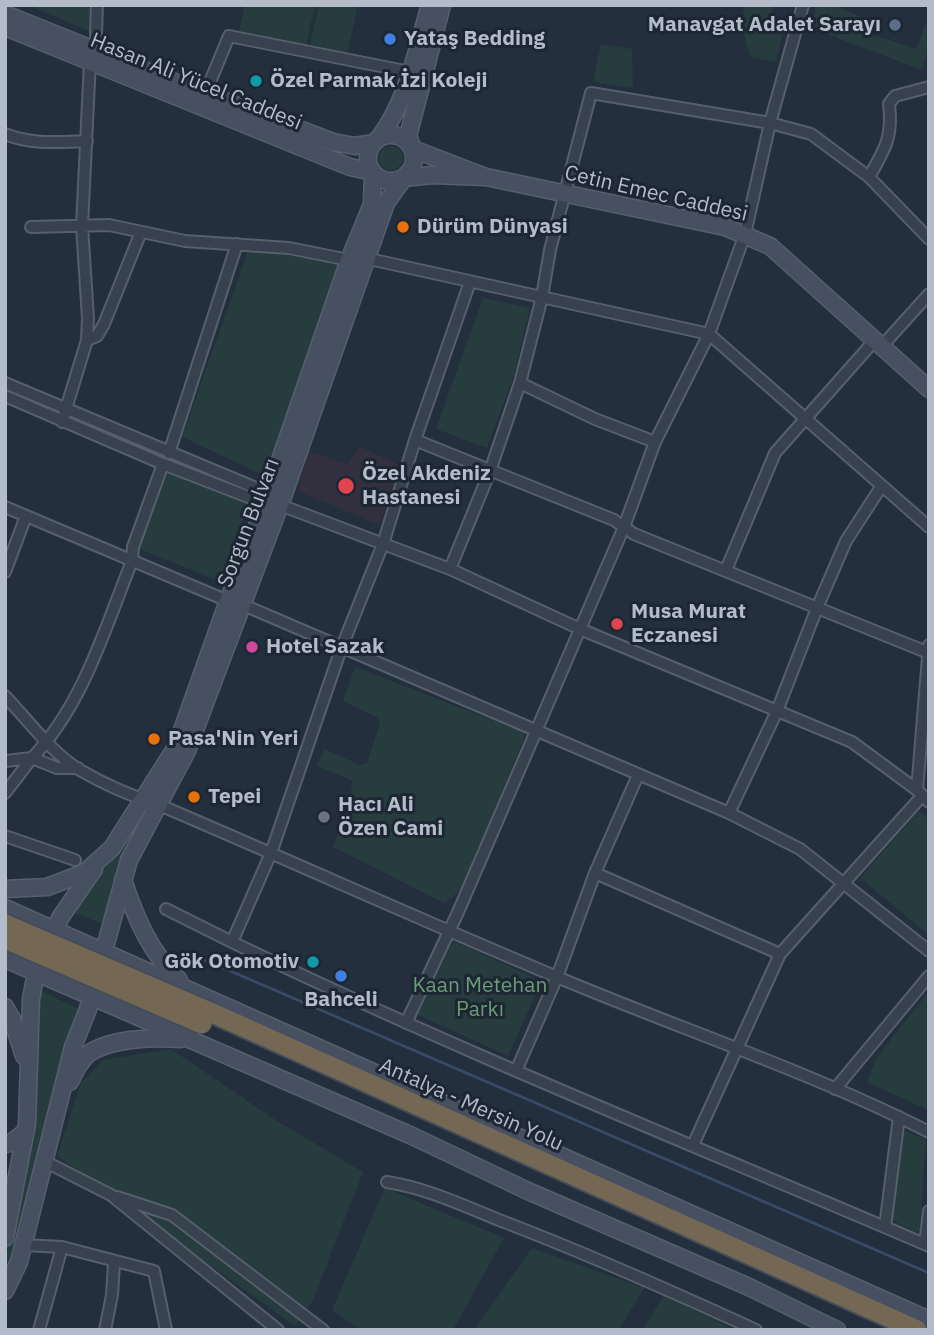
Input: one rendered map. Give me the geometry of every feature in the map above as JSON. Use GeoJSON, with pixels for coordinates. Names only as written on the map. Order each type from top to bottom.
{"type":"FeatureCollection","features":[{"type":"Feature","properties":{"kind":"highway","name":"Antalya - Mersin Yolu"},"geometry":{"type":"LineString","coordinates":[[5,923],[205,1019],[827,1296],[917,1330]]}},
{"type":"Feature","properties":{"kind":"highway","name":"Antalya - Mersin Yolu"},"geometry":{"type":"LineString","coordinates":[[5,939],[205,1019]]}},
{"type":"Feature","properties":{"kind":"highway","name":"Antalya - Mersin Yolu"},"geometry":{"type":"LineString","coordinates":[[827,1296],[886,1330]]}},
{"type":"Feature","properties":{"kind":"street"},"geometry":{"type":"LineString","coordinates":[[62,422],[87,340],[87,291],[82,226],[97,5]]}},
{"type":"Feature","properties":{"kind":"street"},"geometry":{"type":"LineString","coordinates":[[430,5],[410,72],[386,130],[368,158],[373,172],[378,177],[391,181],[404,178],[486,177]]}},
{"type":"Feature","properties":{"kind":"street"},"geometry":{"type":"LineString","coordinates":[[404,178],[413,165],[413,149],[408,136],[442,5]]}},
{"type":"Feature","properties":{"kind":"street"},"geometry":{"type":"LineString","coordinates":[[406,1023],[450,930],[624,527],[654,442],[709,334],[745,234],[803,5]]}},
{"type":"Feature","properties":{"kind":"street","name":"Hasan Ali Yücel Caddesi"},"geometry":{"type":"LineString","coordinates":[[5,14],[94,56],[350,167],[373,172]]}},
{"type":"Feature","properties":{"kind":"street","name":"Hasan Ali Yücel Caddesi"},"geometry":{"type":"LineString","coordinates":[[5,27],[205,94],[332,142],[355,146],[377,141]]}},
{"type":"Feature","properties":{"kind":"street"},"geometry":{"type":"LineString","coordinates":[[205,94],[229,36],[410,72]]}},
{"type":"Feature","properties":{"kind":"street"},"geometry":{"type":"LineString","coordinates":[[869,177],[885,148],[891,126],[889,104],[895,96],[929,87]]}},
{"type":"Feature","properties":{"kind":"street"},"geometry":{"type":"LineString","coordinates":[[450,569],[490,471],[520,383],[542,297],[550,250],[591,93],[771,123],[811,134],[869,177],[929,239]]}},
{"type":"Feature","properties":{"kind":"street"},"geometry":{"type":"LineString","coordinates":[[5,134],[26,141],[87,141]]}},
{"type":"Feature","properties":{"kind":"street"},"geometry":{"type":"LineString","coordinates":[[377,141],[387,135],[402,138],[413,149],[486,177]]}},
{"type":"Feature","properties":{"kind":"street","name":"Sorgun Bulvarı"},"geometry":{"type":"LineString","coordinates":[[28,1075],[31,999],[37,973],[60,918],[99,861],[150,802],[187,751],[234,602],[357,259],[372,204],[373,172]]}},
{"type":"Feature","properties":{"kind":"street","name":"Cetin Emec Caddesi"},"geometry":{"type":"LineString","coordinates":[[486,177],[711,224],[745,234],[770,246],[929,389]]}},
{"type":"Feature","properties":{"kind":"street","name":"Sorgun Bulvarı"},"geometry":{"type":"LineString","coordinates":[[357,259],[386,203],[404,178]]}},
{"type":"Feature","properties":{"kind":"street"},"geometry":{"type":"LineString","coordinates":[[31,227],[109,225],[185,241],[289,248],[470,282],[709,334],[929,527]]}},
{"type":"Feature","properties":{"kind":"street"},"geometry":{"type":"LineString","coordinates":[[87,340],[97,335],[104,324],[141,232]]}},
{"type":"Feature","properties":{"kind":"street"},"geometry":{"type":"LineString","coordinates":[[169,453],[237,244]]}},
{"type":"Feature","properties":{"kind":"street"},"geometry":{"type":"LineString","coordinates":[[232,942],[271,853],[341,649],[383,544],[415,440],[470,282]]}},
{"type":"Feature","properties":{"kind":"street"},"geometry":{"type":"LineString","coordinates":[[726,570],[775,453],[805,418],[929,294]]}},
{"type":"Feature","properties":{"kind":"street"},"geometry":{"type":"LineString","coordinates":[[5,383],[271,500]]}},
{"type":"Feature","properties":{"kind":"street"},"geometry":{"type":"LineString","coordinates":[[520,383],[595,419],[654,442]]}},
{"type":"Feature","properties":{"kind":"street"},"geometry":{"type":"LineString","coordinates":[[5,396],[163,464],[271,500],[450,569],[580,629],[852,742],[923,796]]}},
{"type":"Feature","properties":{"kind":"street"},"geometry":{"type":"LineString","coordinates":[[415,440],[614,520],[634,534],[928,651],[923,796],[780,954],[693,1145]]}},
{"type":"Feature","properties":{"kind":"street"},"geometry":{"type":"LineString","coordinates":[[5,793],[48,741],[80,687],[132,561],[133,547],[163,464]]}},
{"type":"Feature","properties":{"kind":"street"},"geometry":{"type":"LineString","coordinates":[[729,813],[777,710],[846,541],[881,487]]}},
{"type":"Feature","properties":{"kind":"street"},"geometry":{"type":"LineString","coordinates":[[5,507],[729,813],[800,849],[929,951]]}},
{"type":"Feature","properties":{"kind":"street"},"geometry":{"type":"LineString","coordinates":[[5,572],[26,516]]}},
{"type":"Feature","properties":{"kind":"street"},"geometry":{"type":"LineString","coordinates":[[5,696],[78,768],[150,802],[557,977],[739,1048],[929,1132]]}},
{"type":"Feature","properties":{"kind":"street"},"geometry":{"type":"LineString","coordinates":[[5,761],[32,758],[57,768],[78,768]]}},
{"type":"Feature","properties":{"kind":"street"},"geometry":{"type":"LineString","coordinates":[[516,1071],[557,977],[595,873],[638,775]]}},
{"type":"Feature","properties":{"kind":"street","name":"Sorgun Bulvarı"},"geometry":{"type":"LineString","coordinates":[[60,1100],[73,1047],[91,997],[129,860],[150,802]]}},
{"type":"Feature","properties":{"kind":"street"},"geometry":{"type":"LineString","coordinates":[[5,836],[75,860]]}},
{"type":"Feature","properties":{"kind":"street"},"geometry":{"type":"LineString","coordinates":[[5,889],[47,887],[84,873],[99,861]]}},
{"type":"Feature","properties":{"kind":"street"},"geometry":{"type":"LineString","coordinates":[[595,873],[780,954]]}},
{"type":"Feature","properties":{"kind":"street"},"geometry":{"type":"LineString","coordinates":[[123,880],[147,940],[162,963],[179,980],[205,1019]]}},
{"type":"Feature","properties":{"kind":"street"},"geometry":{"type":"LineString","coordinates":[[5,908],[104,951],[336,1105],[410,1135],[528,1191],[749,1287],[837,1330]]}},
{"type":"Feature","properties":{"kind":"street"},"geometry":{"type":"LineString","coordinates":[[166,909],[406,1023],[927,1245],[929,1211]]}},
{"type":"Feature","properties":{"kind":"street"},"geometry":{"type":"LineString","coordinates":[[5,959],[91,997],[205,1019],[929,1320]]}},
{"type":"Feature","properties":{"kind":"street"},"geometry":{"type":"LineString","coordinates":[[835,1089],[929,976]]}},
{"type":"Feature","properties":{"kind":"street"},"geometry":{"type":"LineString","coordinates":[[5,1007],[21,1044],[28,1075],[25,1132],[5,1238]]}},
{"type":"Feature","properties":{"kind":"street"},"geometry":{"type":"LineString","coordinates":[[5,1291],[24,1245],[60,1100],[77,1068],[88,1055],[136,1039],[164,1038],[205,1019]]}},
{"type":"Feature","properties":{"kind":"street"},"geometry":{"type":"LineString","coordinates":[[5,1023],[21,1044]]}},
{"type":"Feature","properties":{"kind":"street"},"geometry":{"type":"LineString","coordinates":[[885,1227],[899,1117]]}},
{"type":"Feature","properties":{"kind":"street"},"geometry":{"type":"LineString","coordinates":[[5,1144],[11,1143],[25,1132]]}},
{"type":"Feature","properties":{"kind":"street"},"geometry":{"type":"LineString","coordinates":[[44,1161],[111,1195],[172,1215],[323,1330]]}},
{"type":"Feature","properties":{"kind":"street"},"geometry":{"type":"LineString","coordinates":[[387,1182],[415,1186],[536,1234],[756,1330]]}},
{"type":"Feature","properties":{"kind":"street"},"geometry":{"type":"LineString","coordinates":[[111,1195],[278,1330]]}},
{"type":"Feature","properties":{"kind":"street"},"geometry":{"type":"LineString","coordinates":[[24,1245],[62,1247],[114,1263],[154,1271],[166,1330]]}},
{"type":"Feature","properties":{"kind":"street"},"geometry":{"type":"LineString","coordinates":[[39,1330],[62,1247]]}},
{"type":"Feature","properties":{"kind":"street"},"geometry":{"type":"LineString","coordinates":[[105,1330],[113,1295],[114,1263]]}},
{"type":"Feature","properties":{"kind":"shaded area","name":"Özel Akdeniz Hastanesi"},"geometry":{"type":"Polygon","coordinates":[[[360,447],[401,465],[379,525],[298,491],[308,451],[347,464],[360,447]]]}},
{"type":"Feature","properties":{"kind":"green space"},"geometry":{"type":"Polygon","coordinates":[[[29,5],[93,5],[96,34],[29,5]]]}},
{"type":"Feature","properties":{"kind":"green space"},"geometry":{"type":"Polygon","coordinates":[[[245,5],[315,5],[306,46],[239,31],[245,5]]]}},
{"type":"Feature","properties":{"kind":"green space"},"geometry":{"type":"Polygon","coordinates":[[[319,5],[358,5],[347,54],[310,45],[319,5]]]}},
{"type":"Feature","properties":{"kind":"green space"},"geometry":{"type":"Polygon","coordinates":[[[744,5],[773,5],[771,18],[785,23],[776,62],[750,57],[743,30],[744,5]]]}},
{"type":"Feature","properties":{"kind":"green space"},"geometry":{"type":"Polygon","coordinates":[[[816,5],[841,5],[841,9],[860,16],[858,30],[917,49],[925,24],[929,26],[929,45],[922,70],[811,28],[816,5]]]}},
{"type":"Feature","properties":{"kind":"green space"},"geometry":{"type":"Polygon","coordinates":[[[601,44],[632,49],[633,88],[593,82],[601,44]]]}},
{"type":"Feature","properties":{"kind":"green space"},"geometry":{"type":"Polygon","coordinates":[[[391,146],[399,150],[403,158],[399,166],[391,170],[383,166],[379,158],[383,150],[391,146]]]}},
{"type":"Feature","properties":{"kind":"green space"},"geometry":{"type":"Polygon","coordinates":[[[249,248],[340,263],[265,476],[182,437],[249,248]]]}},
{"type":"Feature","properties":{"kind":"green space"},"geometry":{"type":"Polygon","coordinates":[[[483,298],[530,308],[514,375],[487,448],[436,429],[483,298]]]}},
{"type":"Feature","properties":{"kind":"green space"},"geometry":{"type":"Polygon","coordinates":[[[170,467],[248,503],[222,582],[139,549],[170,467]]]}},
{"type":"Feature","properties":{"kind":"green space"},"geometry":{"type":"Polygon","coordinates":[[[355,667],[526,733],[463,889],[444,903],[333,847],[348,806],[353,781],[317,766],[324,749],[360,765],[367,763],[380,723],[378,718],[343,701],[355,667]]]}},
{"type":"Feature","properties":{"kind":"green space"},"geometry":{"type":"Polygon","coordinates":[[[151,802],[105,925],[72,912],[151,802]]]}},
{"type":"Feature","properties":{"kind":"green space"},"geometry":{"type":"Polygon","coordinates":[[[919,811],[929,819],[929,935],[860,878],[919,811]]]}},
{"type":"Feature","properties":{"kind":"green space","name":"Kaan Metehan Parkı"},"geometry":{"type":"Polygon","coordinates":[[[453,941],[542,981],[508,1056],[418,1015],[453,941]]]}},
{"type":"Feature","properties":{"kind":"green space"},"geometry":{"type":"Polygon","coordinates":[[[38,989],[80,1010],[52,1098],[15,1255],[5,1277],[5,1260],[21,1203],[35,1110],[38,989]]]}},
{"type":"Feature","properties":{"kind":"green space"},"geometry":{"type":"Polygon","coordinates":[[[929,991],[928,1110],[867,1082],[877,1057],[929,991]]]}},
{"type":"Feature","properties":{"kind":"green space"},"geometry":{"type":"Polygon","coordinates":[[[171,1049],[277,1121],[363,1172],[312,1302],[295,1326],[57,1156],[81,1083],[103,1060],[171,1049]]]}},
{"type":"Feature","properties":{"kind":"green space"},"geometry":{"type":"Polygon","coordinates":[[[896,1128],[926,1139],[920,1230],[916,1232],[891,1220],[896,1128]]]}},
{"type":"Feature","properties":{"kind":"green space"},"geometry":{"type":"Polygon","coordinates":[[[385,1188],[504,1238],[453,1330],[361,1330],[332,1310],[385,1188]]]}},
{"type":"Feature","properties":{"kind":"green space"},"geometry":{"type":"Polygon","coordinates":[[[532,1248],[644,1288],[619,1330],[474,1330],[532,1248]]]}},
{"type":"Feature","properties":{"kind":"green space"},"geometry":{"type":"Polygon","coordinates":[[[664,1295],[735,1330],[643,1330],[664,1295]]]}},
{"type":"Feature","properties":{"kind":"waterway"},"geometry":{"type":"LineString","coordinates":[[198,957],[929,1273]]}},
{"type":"Feature","properties":{"kind":"place","name":"Manavgat Adalet Sarayı"},"geometry":{"type":"Point","coordinates":[895,25]}},
{"type":"Feature","properties":{"kind":"place","name":"Yataş Bedding"},"geometry":{"type":"Point","coordinates":[390,39]}},
{"type":"Feature","properties":{"kind":"place","name":"Özel Parmak İzi Koleji"},"geometry":{"type":"Point","coordinates":[256,81]}},
{"type":"Feature","properties":{"kind":"place","name":"Dürüm Dünyasi"},"geometry":{"type":"Point","coordinates":[403,227]}},
{"type":"Feature","properties":{"kind":"place","name":"Özel Akdeniz Hastanesi"},"geometry":{"type":"Point","coordinates":[346,486]}},
{"type":"Feature","properties":{"kind":"place","name":"Musa Murat Eczanesi"},"geometry":{"type":"Point","coordinates":[617,624]}},
{"type":"Feature","properties":{"kind":"place","name":"Hotel Sazak"},"geometry":{"type":"Point","coordinates":[252,647]}},
{"type":"Feature","properties":{"kind":"place","name":"Pasa'Nin Yeri"},"geometry":{"type":"Point","coordinates":[154,739]}},
{"type":"Feature","properties":{"kind":"place","name":"Tepei"},"geometry":{"type":"Point","coordinates":[194,797]}},
{"type":"Feature","properties":{"kind":"place","name":"Hacı Ali Özen Cami"},"geometry":{"type":"Point","coordinates":[324,817]}},
{"type":"Feature","properties":{"kind":"place","name":"Gök Otomotiv"},"geometry":{"type":"Point","coordinates":[313,962]}},
{"type":"Feature","properties":{"kind":"place","name":"Bahceli"},"geometry":{"type":"Point","coordinates":[341,976]}}]}
